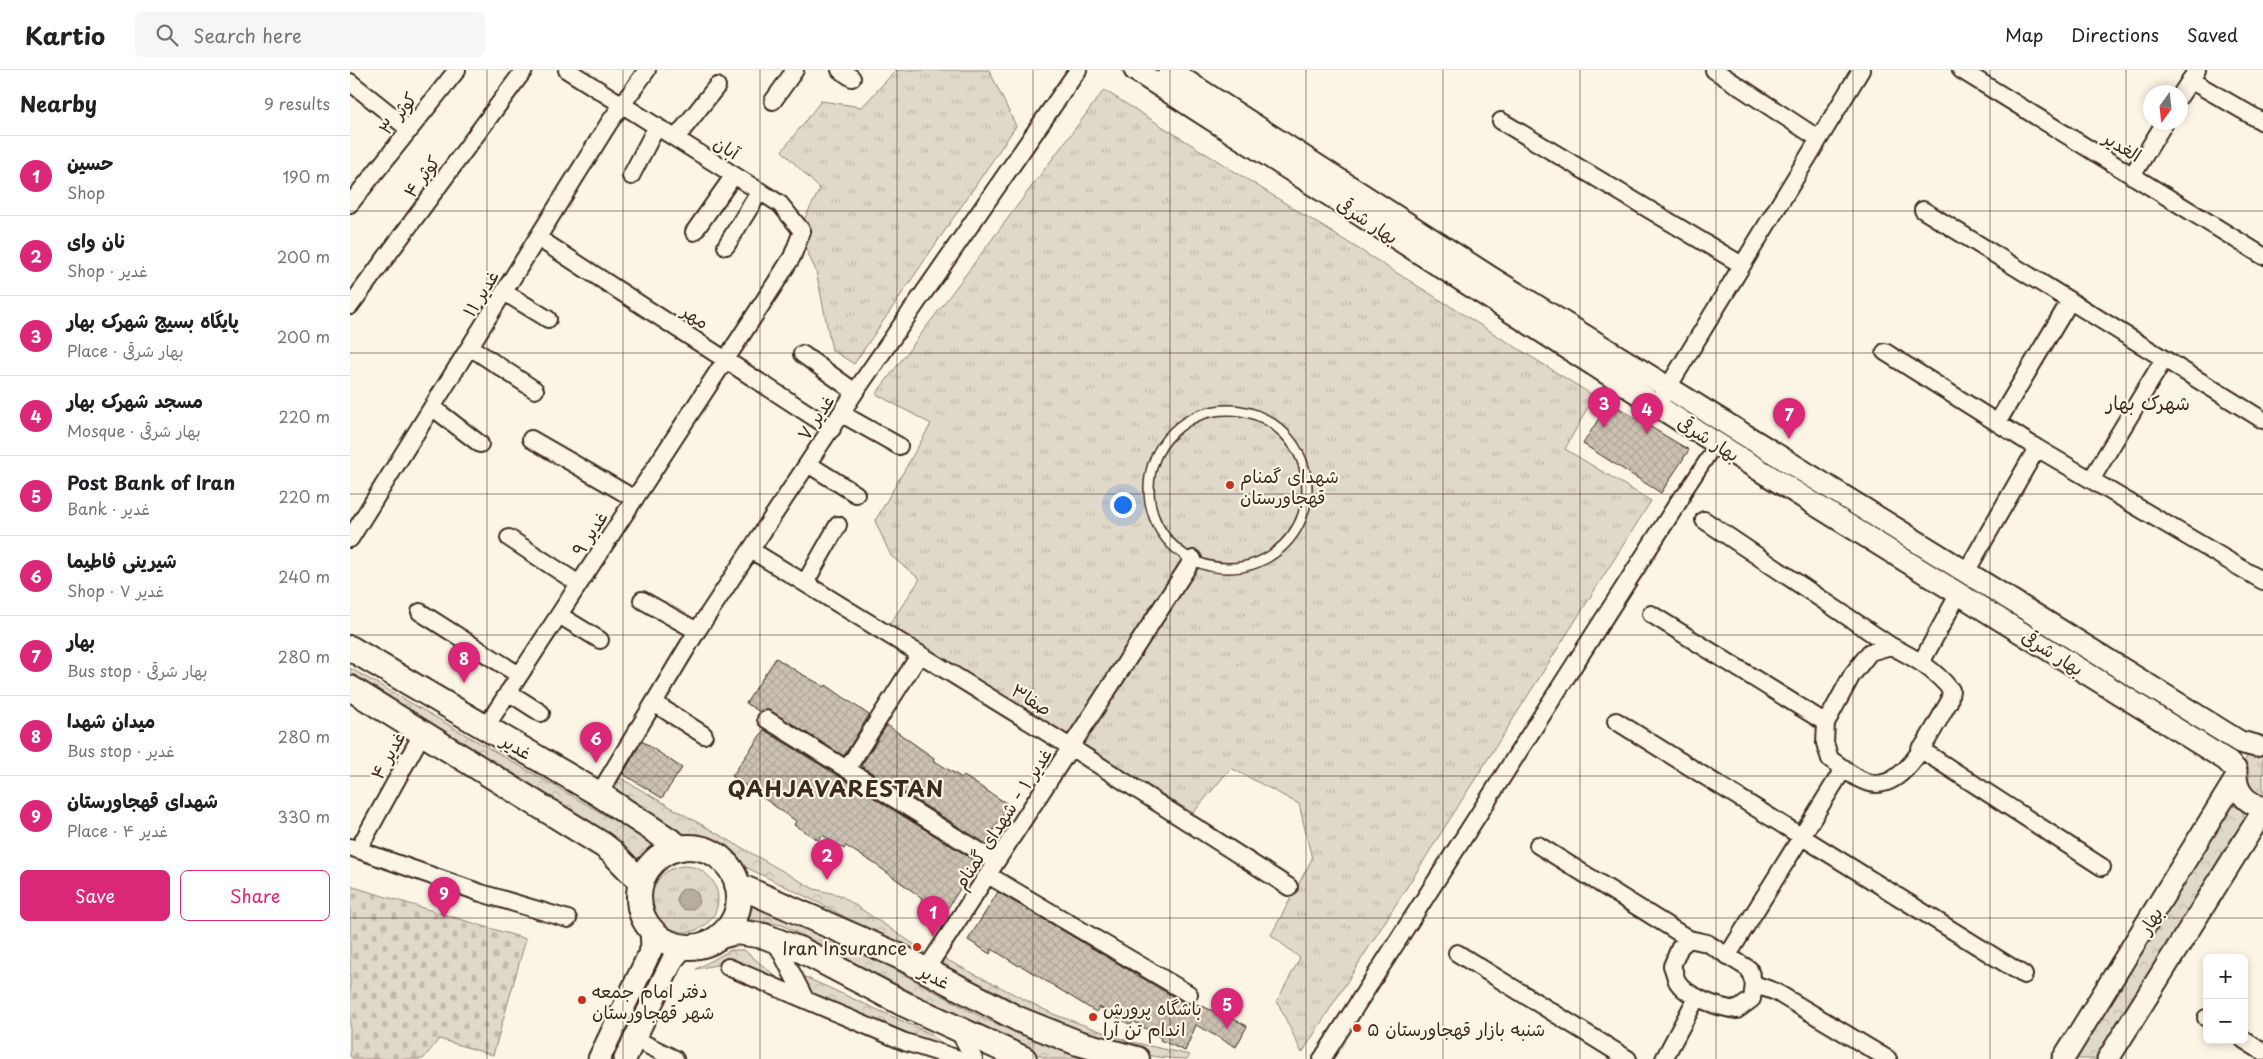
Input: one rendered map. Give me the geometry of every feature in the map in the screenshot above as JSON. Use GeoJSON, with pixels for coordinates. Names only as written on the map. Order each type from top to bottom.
{"type":"FeatureCollection","features":[{"type":"Feature","properties":{"kind":"main road","name":"غدیر"},"geometry":{"type":"LineString","coordinates":[[350,648],[599,794],[681,848]]}},
{"type":"Feature","properties":{"kind":"main road"},"geometry":{"type":"LineString","coordinates":[[350,688],[603,845],[641,882]]}},
{"type":"Feature","properties":{"kind":"main road"},"geometry":{"type":"LineString","coordinates":[[721,936],[730,925],[739,899],[737,885],[732,872],[715,855],[693,848],[681,848],[670,851],[656,860],[645,872],[641,882],[639,902],[643,917],[651,930],[670,944],[683,947],[703,945],[721,936],[736,932],[764,936],[801,950],[904,1004],[1024,1059]]}},
{"type":"Feature","properties":{"kind":"main road","name":"غدیر"},"geometry":{"type":"LineString","coordinates":[[737,885],[899,956],[1018,1019],[1078,1044],[1137,1059]]}},
{"type":"Feature","properties":{"kind":"street","name":"کوثر ۳"},"geometry":{"type":"LineString","coordinates":[[350,204],[457,70]]}},
{"type":"Feature","properties":{"kind":"street","name":"کوثر ۴"},"geometry":{"type":"LineString","coordinates":[[350,306],[524,70]]}},
{"type":"Feature","properties":{"kind":"street","name":"آبان"},"geometry":{"type":"LineString","coordinates":[[568,70],[780,204],[802,231]]}},
{"type":"Feature","properties":{"kind":"street","name":"غدیر ۱۱"},"geometry":{"type":"LineString","coordinates":[[350,539],[355,521],[432,407],[623,104],[647,70]]}},
{"type":"Feature","properties":{"kind":"street"},"geometry":{"type":"LineString","coordinates":[[774,101],[795,70]]}},
{"type":"Feature","properties":{"kind":"street","name":"غدیر ۷"},"geometry":{"type":"LineString","coordinates":[[599,794],[697,631],[855,392],[1078,70]]}},
{"type":"Feature","properties":{"kind":"street","name":"بهار شرقی"},"geometry":{"type":"LineString","coordinates":[[1134,70],[1656,405],[2226,760],[2236,775],[2239,791],[2245,799],[2263,809]]}},
{"type":"Feature","properties":{"kind":"street","name":"بهار شرقی"},"geometry":{"type":"LineString","coordinates":[[1169,70],[1490,276],[2240,742],[2260,746]]}},
{"type":"Feature","properties":{"kind":"street"},"geometry":{"type":"LineString","coordinates":[[1714,70],[1819,139]]}},
{"type":"Feature","properties":{"kind":"street"},"geometry":{"type":"LineString","coordinates":[[1656,405],[1861,70]]}},
{"type":"Feature","properties":{"kind":"street","name":"الغدیر"},"geometry":{"type":"LineString","coordinates":[[1962,70],[2263,256]]}},
{"type":"Feature","properties":{"kind":"street"},"geometry":{"type":"LineString","coordinates":[[2194,75],[2263,122]]}},
{"type":"Feature","properties":{"kind":"street"},"geometry":{"type":"LineString","coordinates":[[350,82],[410,130]]}},
{"type":"Feature","properties":{"kind":"street"},"geometry":{"type":"LineString","coordinates":[[676,138],[717,86]]}},
{"type":"Feature","properties":{"kind":"street"},"geometry":{"type":"LineString","coordinates":[[1501,121],[1742,265]]}},
{"type":"Feature","properties":{"kind":"street"},"geometry":{"type":"LineString","coordinates":[[631,176],[657,126]]}},
{"type":"Feature","properties":{"kind":"street"},"geometry":{"type":"LineString","coordinates":[[2132,176],[2160,130]]}},
{"type":"Feature","properties":{"kind":"street"},"geometry":{"type":"LineString","coordinates":[[694,232],[734,175]]}},
{"type":"Feature","properties":{"kind":"street"},"geometry":{"type":"LineString","coordinates":[[726,246],[760,192]]}},
{"type":"Feature","properties":{"kind":"street"},"geometry":{"type":"LineString","coordinates":[[1923,210],[2263,420]]}},
{"type":"Feature","properties":{"kind":"street","name":"غدیر ۹"},"geometry":{"type":"LineString","coordinates":[[485,728],[792,257],[802,231]]}},
{"type":"Feature","properties":{"kind":"street","name":"مهر"},"geometry":{"type":"LineString","coordinates":[[538,238],[832,429]]}},
{"type":"Feature","properties":{"kind":"street"},"geometry":{"type":"LineString","coordinates":[[504,292],[548,319]]}},
{"type":"Feature","properties":{"kind":"street"},"geometry":{"type":"LineString","coordinates":[[1997,423],[2070,301]]}},
{"type":"Feature","properties":{"kind":"street"},"geometry":{"type":"LineString","coordinates":[[470,347],[535,390]]}},
{"type":"Feature","properties":{"kind":"street"},"geometry":{"type":"LineString","coordinates":[[1885,352],[2037,448],[2263,581]]}},
{"type":"Feature","properties":{"kind":"street"},"geometry":{"type":"LineString","coordinates":[[802,354],[855,392]]}},
{"type":"Feature","properties":{"kind":"street"},"geometry":{"type":"LineString","coordinates":[[2091,480],[2164,359]]}},
{"type":"Feature","properties":{"kind":"street"},"geometry":{"type":"LineString","coordinates":[[432,407],[480,444]]}},
{"type":"Feature","properties":{"kind":"street"},"geometry":{"type":"LineString","coordinates":[[842,414],[899,446]]}},
{"type":"Feature","properties":{"kind":"street"},"geometry":{"type":"LineString","coordinates":[[531,439],[635,499]]}},
{"type":"Feature","properties":{"kind":"street"},"geometry":{"type":"LineString","coordinates":[[1322,1059],[1717,443]]}},
{"type":"Feature","properties":{"kind":"street"},"geometry":{"type":"LineString","coordinates":[[1966,572],[2037,448]]}},
{"type":"Feature","properties":{"kind":"street"},"geometry":{"type":"LineString","coordinates":[[808,464],[856,494]]}},
{"type":"Feature","properties":{"kind":"street"},"geometry":{"type":"LineString","coordinates":[[1704,520],[1891,646],[1922,661],[1937,673],[1951,690],[1949,702],[1906,770],[1888,783],[1869,783],[1830,759],[1824,743],[1826,722],[1852,675],[1870,652],[1891,646]]}},
{"type":"Feature","properties":{"kind":"street"},"geometry":{"type":"LineString","coordinates":[[805,583],[838,525]]}},
{"type":"Feature","properties":{"kind":"street"},"geometry":{"type":"LineString","coordinates":[[509,538],[579,584]]}},
{"type":"Feature","properties":{"kind":"street","name":"صفا۳"},"geometry":{"type":"LineString","coordinates":[[751,550],[1072,748],[1289,887]]}},
{"type":"Feature","properties":{"kind":"street","name":"غدیر ۱ - شهدای گمنام"},"geometry":{"type":"LineString","coordinates":[[925,971],[1072,748],[1193,559]]}},
{"type":"Feature","properties":{"kind":"street"},"geometry":{"type":"LineString","coordinates":[[1922,661],[1959,593]]}},
{"type":"Feature","properties":{"kind":"street"},"geometry":{"type":"LineString","coordinates":[[642,600],[697,631]]}},
{"type":"Feature","properties":{"kind":"street"},"geometry":{"type":"LineString","coordinates":[[420,612],[519,675]]}},
{"type":"Feature","properties":{"kind":"street"},"geometry":{"type":"LineString","coordinates":[[1651,614],[1826,722]]}},
{"type":"Feature","properties":{"kind":"street"},"geometry":{"type":"LineString","coordinates":[[558,615],[600,640]]}},
{"type":"Feature","properties":{"kind":"street"},"geometry":{"type":"LineString","coordinates":[[851,763],[920,654]]}},
{"type":"Feature","properties":{"kind":"street"},"geometry":{"type":"LineString","coordinates":[[508,692],[541,713]]}},
{"type":"Feature","properties":{"kind":"street"},"geometry":{"type":"LineString","coordinates":[[654,703],[704,736]]}},
{"type":"Feature","properties":{"kind":"street"},"geometry":{"type":"LineString","coordinates":[[766,719],[851,763],[862,779],[992,868],[1189,994]]}},
{"type":"Feature","properties":{"kind":"street"},"geometry":{"type":"LineString","coordinates":[[1616,721],[2024,975]]}},
{"type":"Feature","properties":{"kind":"street","name":"غدیر ۴"},"geometry":{"type":"LineString","coordinates":[[354,848],[422,732]]}},
{"type":"Feature","properties":{"kind":"street","name":"بهار"},"geometry":{"type":"LineString","coordinates":[[2064,1059],[2236,775],[2243,756],[2260,746]]}},
{"type":"Feature","properties":{"kind":"street"},"geometry":{"type":"LineString","coordinates":[[1920,749],[2102,868]]}},
{"type":"Feature","properties":{"kind":"street"},"geometry":{"type":"LineString","coordinates":[[1728,955],[1803,837],[1844,768]]}},
{"type":"Feature","properties":{"kind":"street"},"geometry":{"type":"LineString","coordinates":[[2108,1059],[2263,809]]}},
{"type":"Feature","properties":{"kind":"street"},"geometry":{"type":"LineString","coordinates":[[1538,845],[1689,939],[1707,942],[1749,969],[1754,984],[1752,999],[1737,1010],[1721,1008],[1697,997],[1678,982],[1672,966],[1680,947],[1689,939]]}},
{"type":"Feature","properties":{"kind":"street"},"geometry":{"type":"LineString","coordinates":[[354,848],[481,893],[568,919]]}},
{"type":"Feature","properties":{"kind":"street"},"geometry":{"type":"LineString","coordinates":[[599,1059],[652,948],[651,930]]}},
{"type":"Feature","properties":{"kind":"street"},"geometry":{"type":"LineString","coordinates":[[775,940],[805,999]]}},
{"type":"Feature","properties":{"kind":"street"},"geometry":{"type":"LineString","coordinates":[[625,1059],[673,959],[683,947]]}},
{"type":"Feature","properties":{"kind":"street"},"geometry":{"type":"LineString","coordinates":[[1457,953],[1628,1059]]}},
{"type":"Feature","properties":{"kind":"street"},"geometry":{"type":"LineString","coordinates":[[728,967],[905,1042],[959,1059]]}},
{"type":"Feature","properties":{"kind":"street"},"geometry":{"type":"LineString","coordinates":[[1754,984],[1776,992],[1888,1059]]}},
{"type":"Feature","properties":{"kind":"street"},"geometry":{"type":"LineString","coordinates":[[1664,1059],[1697,997]]}},
{"type":"Feature","properties":{"kind":"street"},"geometry":{"type":"LineString","coordinates":[[957,1028],[974,1059]]}},
{"type":"Feature","properties":{"kind":"street"},"geometry":{"type":"LineString","coordinates":[[635,1039],[675,1059]]}},
{"type":"Feature","properties":{"kind":"street"},"geometry":{"type":"LineString","coordinates":[[2248,1043],[2263,1052]]}},
{"type":"Feature","properties":{"kind":"lane"},"geometry":{"type":"LineString","coordinates":[[1236,410],[1254,415],[1271,423],[1285,434],[1296,449],[1303,466],[1307,484],[1306,502],[1301,519],[1286,542],[1264,559],[1247,565],[1229,568],[1210,566],[1193,559],[1178,549],[1165,536],[1153,512],[1149,485],[1152,467],[1159,450],[1170,435],[1184,423],[1200,415],[1236,410]]}},
{"type":"Feature","properties":{"kind":"green space"},"geometry":{"type":"Polygon","coordinates":[[[896,70],[989,70],[1016,126],[854,364],[832,350],[816,271],[798,231],[820,189],[782,151],[821,101],[862,107],[896,70]]]}},
{"type":"Feature","properties":{"kind":"green space","name":"شهدای گمنام قهجاورستان"},"geometry":{"type":"Polygon","coordinates":[[[1104,90],[1594,396],[1565,449],[1651,501],[1302,1053],[1277,1001],[1300,958],[1271,935],[1312,859],[1299,804],[1231,768],[1193,813],[889,625],[920,579],[891,556],[875,521],[931,424],[876,394],[1104,90]]]}},
{"type":"Feature","properties":{"kind":"green space"},"geometry":{"type":"Polygon","coordinates":[[[350,668],[650,841],[656,849],[636,863],[350,684],[350,668]]]}},
{"type":"Feature","properties":{"kind":"green space"},"geometry":{"type":"Polygon","coordinates":[[[2263,748],[2263,804],[2256,803],[2239,770],[2248,755],[2263,748]]]}},
{"type":"Feature","properties":{"kind":"green space"},"geometry":{"type":"Polygon","coordinates":[[[620,778],[814,889],[840,895],[924,951],[921,958],[819,903],[725,857],[612,795],[620,778]]]}},
{"type":"Feature","properties":{"kind":"green space"},"geometry":{"type":"Polygon","coordinates":[[[2227,804],[2237,807],[2243,812],[2245,822],[2101,1059],[2067,1059],[2227,804]]]}},
{"type":"Feature","properties":{"kind":"green space"},"geometry":{"type":"Polygon","coordinates":[[[685,866],[697,869],[708,876],[715,887],[718,899],[715,911],[708,922],[697,929],[685,932],[673,929],[662,922],[655,911],[652,899],[655,887],[662,876],[673,869],[685,866]]]}},
{"type":"Feature","properties":{"kind":"green space"},"geometry":{"type":"Polygon","coordinates":[[[350,886],[526,939],[493,1055],[439,1039],[423,1059],[354,1059],[350,1056],[350,886]]]}},
{"type":"Feature","properties":{"kind":"green space"},"geometry":{"type":"Polygon","coordinates":[[[744,891],[808,922],[987,1020],[1066,1053],[1087,1059],[1048,1059],[1016,1046],[782,925],[740,918],[744,891]]]}},
{"type":"Feature","properties":{"kind":"green space"},"geometry":{"type":"Polygon","coordinates":[[[731,950],[744,950],[779,979],[775,982],[727,963],[696,969],[731,950]]]}},
{"type":"Feature","properties":{"kind":"green space"},"geometry":{"type":"Polygon","coordinates":[[[943,958],[1053,1014],[1128,1041],[1190,1055],[1187,1059],[1156,1057],[1092,1040],[1028,1013],[940,968],[943,958]]]}},
{"type":"Feature","properties":{"kind":"green space"},"geometry":{"type":"Polygon","coordinates":[[[796,973],[929,1033],[944,1045],[910,1038],[815,999],[796,973]]]}},
{"type":"Feature","properties":{"kind":"shaded area"},"geometry":{"type":"Polygon","coordinates":[[[688,888],[696,891],[699,899],[696,907],[688,910],[680,907],[677,899],[680,891],[688,888]]]}},
{"type":"Feature","properties":{"kind":"building"},"geometry":{"type":"Polygon","coordinates":[[[1609,402],[1689,450],[1661,493],[1583,444],[1609,402]]]}},
{"type":"Feature","properties":{"kind":"building"},"geometry":{"type":"Polygon","coordinates":[[[776,658],[825,687],[826,685],[869,715],[844,756],[771,711],[766,709],[760,712],[746,703],[776,658]]]}},
{"type":"Feature","properties":{"kind":"building"},"geometry":{"type":"Polygon","coordinates":[[[887,725],[934,758],[933,760],[962,778],[964,776],[1009,805],[985,843],[861,766],[887,725]]]}},
{"type":"Feature","properties":{"kind":"building"},"geometry":{"type":"Polygon","coordinates":[[[764,730],[974,860],[972,864],[975,865],[944,914],[921,900],[922,898],[875,864],[846,846],[844,849],[822,835],[818,840],[794,825],[796,821],[732,776],[764,730]]]}},
{"type":"Feature","properties":{"kind":"building"},"geometry":{"type":"Polygon","coordinates":[[[642,741],[682,768],[662,798],[623,774],[642,741]]]}},
{"type":"Feature","properties":{"kind":"building"},"geometry":{"type":"Polygon","coordinates":[[[998,892],[1184,1003],[1194,1003],[1216,1012],[1217,1010],[1247,1026],[1236,1047],[1196,1025],[1185,1051],[1160,1040],[1161,1038],[1133,1021],[1131,1025],[1099,1007],[1096,1012],[992,949],[990,954],[968,940],[998,892]]]}},
{"type":"Feature","properties":{"kind":"place","name":"پایگاه بسیج شهرک بهار"},"geometry":{"type":"Point","coordinates":[1604,428]}},
{"type":"Feature","properties":{"kind":"place","name":"مسجد شهرک بهار"},"geometry":{"type":"Point","coordinates":[1647,434]}},
{"type":"Feature","properties":{"kind":"place","name":"بهار"},"geometry":{"type":"Point","coordinates":[1789,439]}},
{"type":"Feature","properties":{"kind":"place","name":"شهدای گمنام قهجاورستان"},"geometry":{"type":"Point","coordinates":[1230,485]}},
{"type":"Feature","properties":{"kind":"place","name":"میدان شهدا"},"geometry":{"type":"Point","coordinates":[464,683]}},
{"type":"Feature","properties":{"kind":"place","name":"شیرینی فاطیما"},"geometry":{"type":"Point","coordinates":[596,763]}},
{"type":"Feature","properties":{"kind":"place","name":"نان وای"},"geometry":{"type":"Point","coordinates":[827,880]}},
{"type":"Feature","properties":{"kind":"place","name":"شهدای قهجاورستان"},"geometry":{"type":"Point","coordinates":[444,918]}},
{"type":"Feature","properties":{"kind":"place","name":"حسین"},"geometry":{"type":"Point","coordinates":[933,937]}},
{"type":"Feature","properties":{"kind":"place","name":"Iran Insurance"},"geometry":{"type":"Point","coordinates":[917,947]}},
{"type":"Feature","properties":{"kind":"place","name":"دفتر امام جمعه شهر قهجاورستان"},"geometry":{"type":"Point","coordinates":[582,1000]}},
{"type":"Feature","properties":{"kind":"place","name":"باشگاه پرورش اندام تن آرا"},"geometry":{"type":"Point","coordinates":[1093,1017]}},
{"type":"Feature","properties":{"kind":"place","name":"۵ شنبه بازار قهجاورستان"},"geometry":{"type":"Point","coordinates":[1357,1028]}},
{"type":"Feature","properties":{"kind":"place","name":"Post Bank of Iran"},"geometry":{"type":"Point","coordinates":[1227,1029]}},
{"type":"Feature","properties":{"kind":"district","name":"شهرک بهار"},"geometry":{"type":"Point","coordinates":[2148,402]}},
{"type":"Feature","properties":{"kind":"district","name":"QAHJAVARESTAN"},"geometry":{"type":"Point","coordinates":[836,787]}}]}
